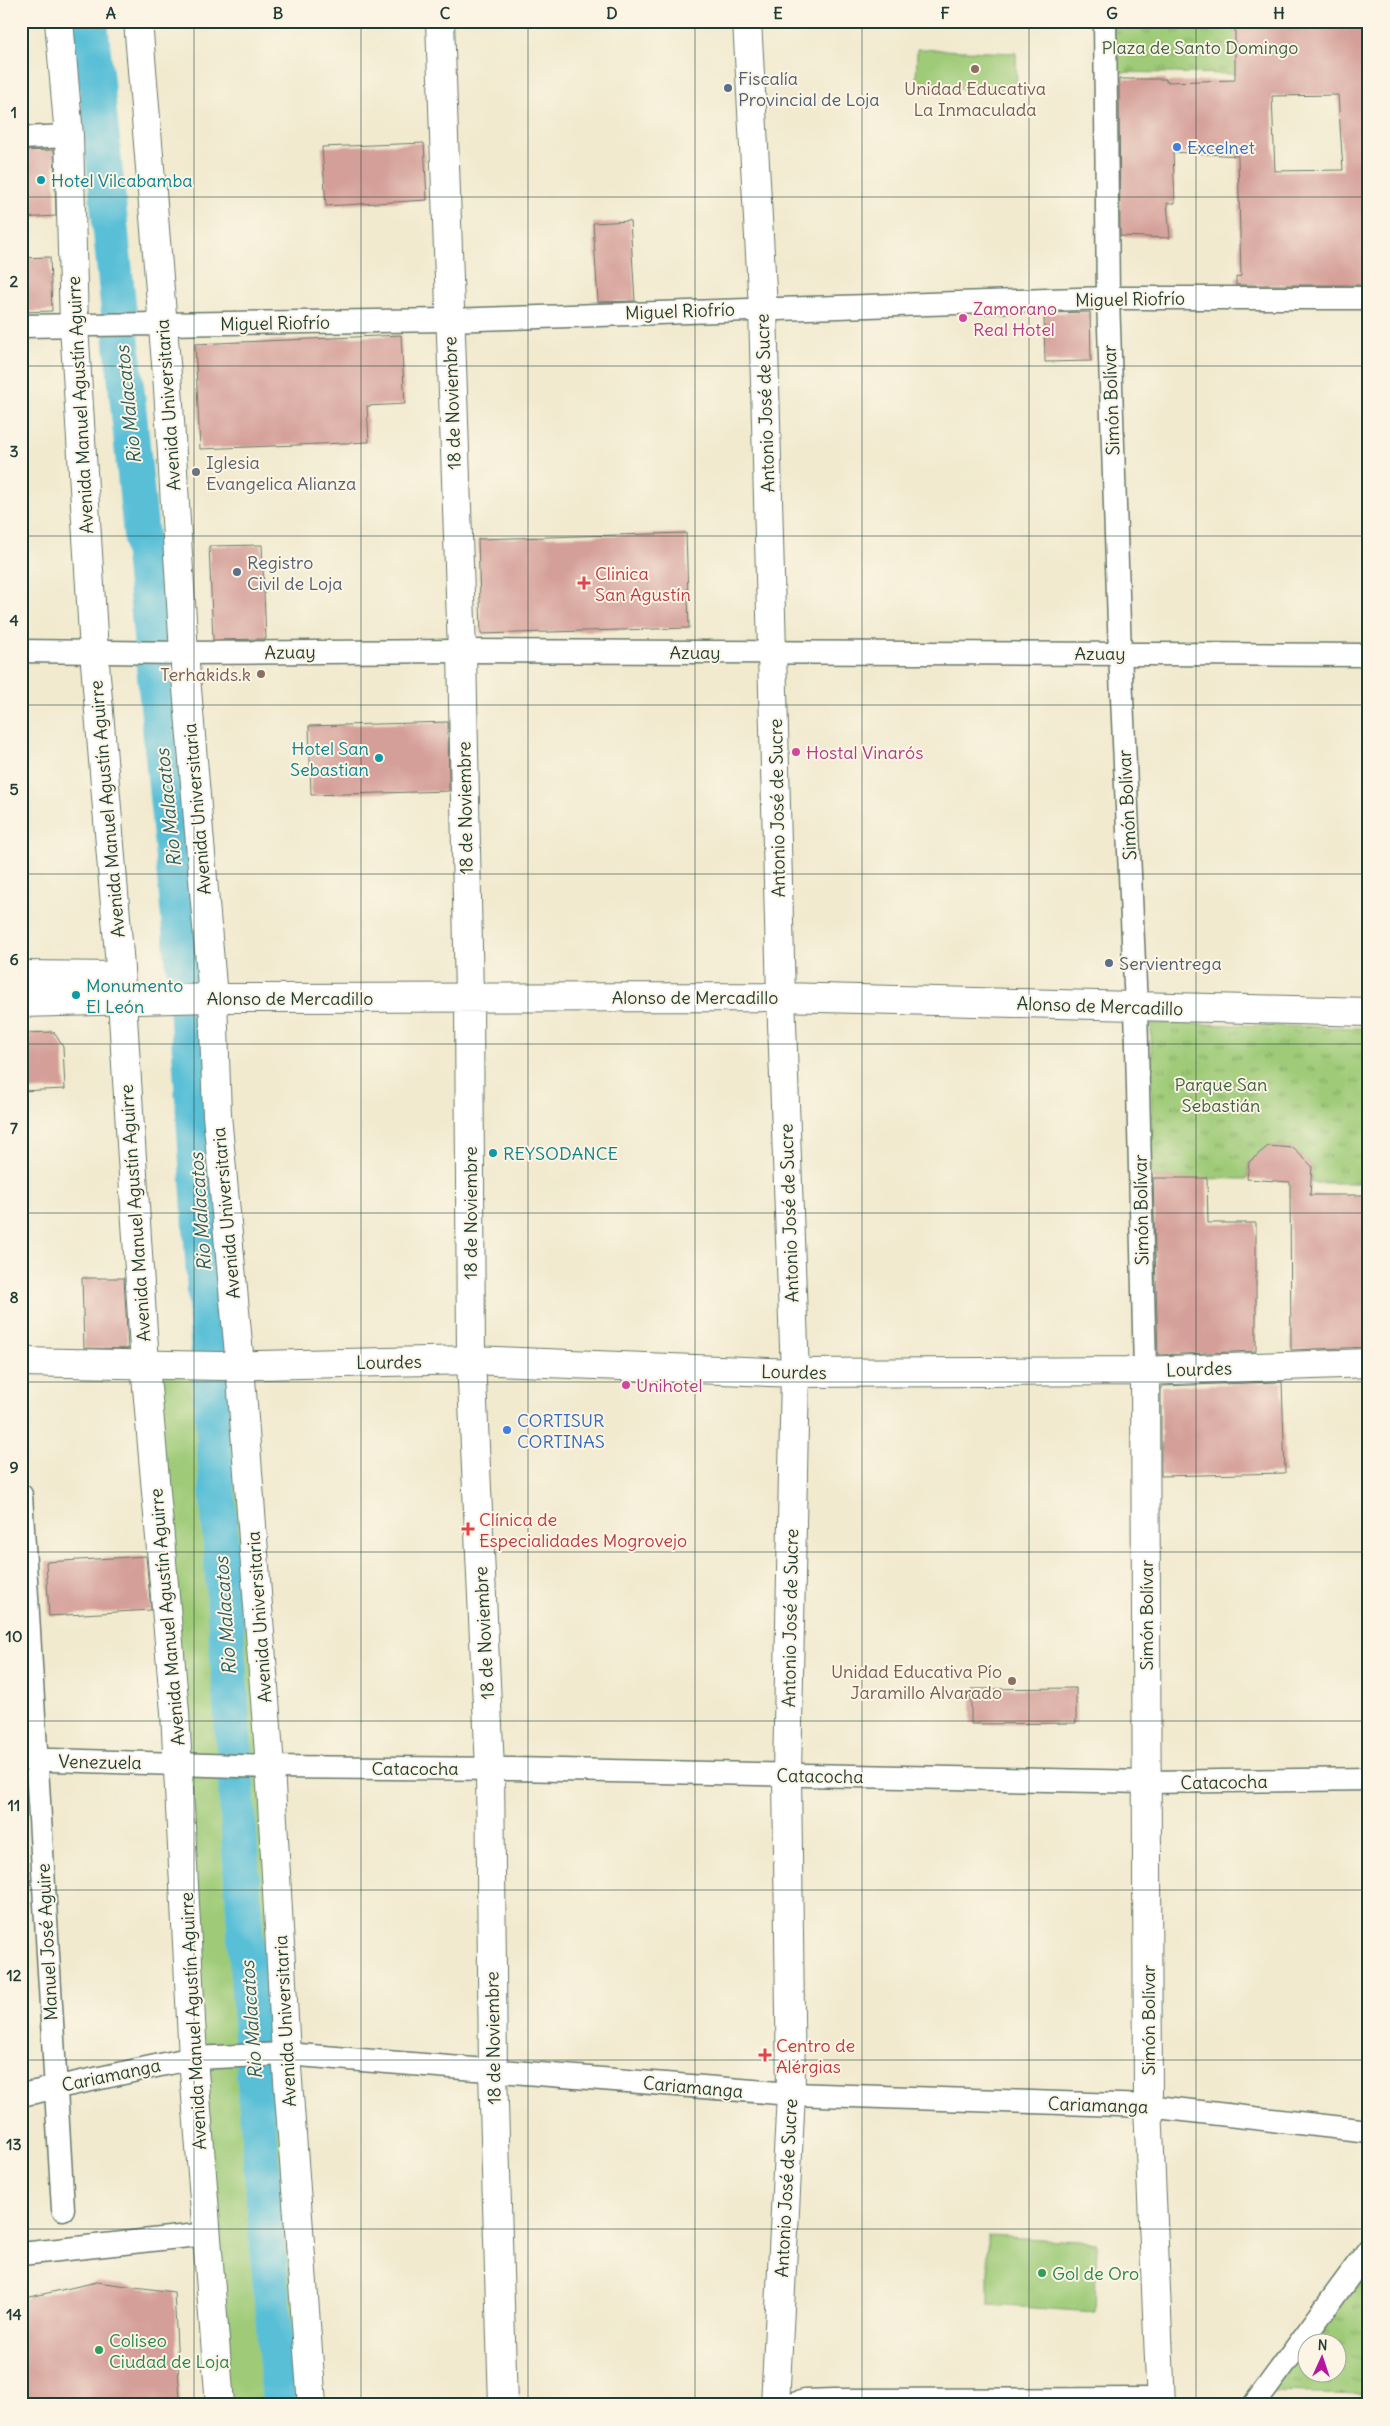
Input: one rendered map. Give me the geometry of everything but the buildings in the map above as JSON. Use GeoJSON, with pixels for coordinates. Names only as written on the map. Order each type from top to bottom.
{"type":"FeatureCollection","features":[{"type":"Feature","properties":{"kind":"street","name":"Avenida Manuel Agustín Aguirre"},"geometry":{"type":"LineString","coordinates":[[59,21],[69,136],[100,652],[124,992],[157,1364],[186,1764],[207,2234],[220,2405]]}},
{"type":"Feature","properties":{"kind":"street","name":"Avenida Universitaria"},"geometry":{"type":"LineString","coordinates":[[138,21],[176,653],[204,998],[217,1115],[230,1366],[260,1767],[276,2054],[312,2405]]}},
{"type":"Feature","properties":{"kind":"street","name":"18 de Noviembre"},"geometry":{"type":"LineString","coordinates":[[440,21],[462,651],[469,997],[471,1360],[490,1769],[493,2071],[503,2405]]}},
{"type":"Feature","properties":{"kind":"street","name":"Antonio José de Sucre"},"geometry":{"type":"LineString","coordinates":[[747,21],[762,308],[773,652],[781,997],[795,1373],[787,1775],[791,2094],[775,2405]]}},
{"type":"Feature","properties":{"kind":"street","name":"Simón Bolívar"},"geometry":{"type":"LineString","coordinates":[[1105,21],[1108,298],[1120,653],[1136,1008],[1145,1370],[1148,2106],[1161,2402]]}},
{"type":"Feature","properties":{"kind":"street"},"geometry":{"type":"LineString","coordinates":[[21,138],[69,136]]}},
{"type":"Feature","properties":{"kind":"street","name":"Miguel Riofrío"},"geometry":{"type":"LineString","coordinates":[[21,326],[449,320],[762,308],[1108,298],[1369,298]]}},
{"type":"Feature","properties":{"kind":"street","name":"Azuay"},"geometry":{"type":"LineString","coordinates":[[21,651],[176,653],[462,651],[1369,655]]}},
{"type":"Feature","properties":{"kind":"street"},"geometry":{"type":"LineString","coordinates":[[28,975],[28,1003]]}},
{"type":"Feature","properties":{"kind":"street","name":"Alonso de Mercadillo"},"geometry":{"type":"LineString","coordinates":[[28,975],[124,992],[204,998],[781,997],[1136,1008],[1369,1012]]}},
{"type":"Feature","properties":{"kind":"street","name":"Alonso de Mercadillo"},"geometry":{"type":"LineString","coordinates":[[28,1003],[124,992]]}},
{"type":"Feature","properties":{"kind":"street","name":"Lourdes"},"geometry":{"type":"LineString","coordinates":[[21,1362],[230,1366],[471,1360],[795,1373],[1145,1370],[1369,1363]]}},
{"type":"Feature","properties":{"kind":"street","name":"Manuel José Aguire"},"geometry":{"type":"LineString","coordinates":[[21,1495],[30,1760],[63,2209]]}},
{"type":"Feature","properties":{"kind":"street","name":"Venezuela"},"geometry":{"type":"LineString","coordinates":[[30,1760],[260,1767]]}},
{"type":"Feature","properties":{"kind":"street","name":"Catacocha"},"geometry":{"type":"LineString","coordinates":[[260,1767],[490,1769],[1146,1782],[1369,1779]]}},
{"type":"Feature","properties":{"kind":"street","name":"Cariamanga"},"geometry":{"type":"LineString","coordinates":[[21,2095],[55,2086],[200,2057],[276,2054],[791,2094],[1148,2106],[1369,2130]]}},
{"type":"Feature","properties":{"kind":"street"},"geometry":{"type":"LineString","coordinates":[[21,2254],[207,2234]]}},
{"type":"Feature","properties":{"kind":"street"},"geometry":{"type":"LineString","coordinates":[[1254,2405],[1369,2249]]}},
{"type":"Feature","properties":{"kind":"street"},"geometry":{"type":"LineString","coordinates":[[790,2405],[805,2401],[835,2400],[1161,2402]]}},
{"type":"Feature","properties":{"kind":"green space","name":"Plaza de Santo Domingo"},"geometry":{"type":"Polygon","coordinates":[[[1110,21],[1318,21],[1318,23],[1235,74],[1110,72],[1110,21]]]}},
{"type":"Feature","properties":{"kind":"green space"},"geometry":{"type":"Polygon","coordinates":[[[917,49],[1016,53],[1017,90],[916,88],[917,49]]]}},
{"type":"Feature","properties":{"kind":"green space","name":"Parque San Sebastián"},"geometry":{"type":"Polygon","coordinates":[[[1151,1023],[1369,1028],[1369,1183],[1311,1183],[1312,1166],[1293,1148],[1269,1146],[1249,1162],[1247,1179],[1152,1178],[1151,1023]]]}},
{"type":"Feature","properties":{"kind":"green space"},"geometry":{"type":"Polygon","coordinates":[[[145,1364],[240,1365],[312,2405],[220,2405],[145,1364]]]}},
{"type":"Feature","properties":{"kind":"green space","name":"Gol de Oro"},"geometry":{"type":"Polygon","coordinates":[[[988,2236],[1097,2242],[1095,2312],[988,2305],[988,2236]]]}},
{"type":"Feature","properties":{"kind":"green space"},"geometry":{"type":"Polygon","coordinates":[[[1369,2249],[1369,2394],[1264,2392],[1298,2346],[1298,2384],[1348,2384],[1348,2334],[1307,2334],[1369,2249]]]}},
{"type":"Feature","properties":{"kind":"waterway","name":"Rio Malacatos"},"geometry":{"type":"LineString","coordinates":[[90,21],[186,989],[254,2072],[280,2405]]}},
{"type":"Feature","properties":{"kind":"place","name":"Unidad Educativa La Inmaculada"},"geometry":{"type":"Point","coordinates":[975,69]}},
{"type":"Feature","properties":{"kind":"place","name":"Fiscalía Provincial de Loja"},"geometry":{"type":"Point","coordinates":[728,88]}},
{"type":"Feature","properties":{"kind":"place","name":"Excelnet"},"geometry":{"type":"Point","coordinates":[1177,147]}},
{"type":"Feature","properties":{"kind":"place","name":"Hotel Vilcabamba"},"geometry":{"type":"Point","coordinates":[41,180]}},
{"type":"Feature","properties":{"kind":"place","name":"Zamorano Real Hotel"},"geometry":{"type":"Point","coordinates":[963,318]}},
{"type":"Feature","properties":{"kind":"place","name":"Iglesia Evangelica Alianza"},"geometry":{"type":"Point","coordinates":[196,472]}},
{"type":"Feature","properties":{"kind":"place","name":"Registro Civil de Loja"},"geometry":{"type":"Point","coordinates":[237,572]}},
{"type":"Feature","properties":{"kind":"place","name":"Clinica San Agustín"},"geometry":{"type":"Point","coordinates":[584,583]}},
{"type":"Feature","properties":{"kind":"place","name":"Terhakids.k"},"geometry":{"type":"Point","coordinates":[261,674]}},
{"type":"Feature","properties":{"kind":"place","name":"Hostal Vinarós"},"geometry":{"type":"Point","coordinates":[796,752]}},
{"type":"Feature","properties":{"kind":"place","name":"Hotel San Sebastian"},"geometry":{"type":"Point","coordinates":[379,758]}},
{"type":"Feature","properties":{"kind":"place","name":"Servientrega"},"geometry":{"type":"Point","coordinates":[1109,963]}},
{"type":"Feature","properties":{"kind":"place","name":"Monumento El León"},"geometry":{"type":"Point","coordinates":[76,995]}},
{"type":"Feature","properties":{"kind":"place","name":"REYSODANCE"},"geometry":{"type":"Point","coordinates":[493,1153]}},
{"type":"Feature","properties":{"kind":"place","name":"Unihotel"},"geometry":{"type":"Point","coordinates":[626,1385]}},
{"type":"Feature","properties":{"kind":"place","name":"CORTISUR CORTINAS"},"geometry":{"type":"Point","coordinates":[507,1430]}},
{"type":"Feature","properties":{"kind":"place","name":"Clínica de Especialidades Mogrovejo"},"geometry":{"type":"Point","coordinates":[468,1529]}},
{"type":"Feature","properties":{"kind":"place","name":"Unidad Educativa Pío Jaramillo Alvarado"},"geometry":{"type":"Point","coordinates":[1012,1681]}},
{"type":"Feature","properties":{"kind":"place","name":"Centro de Alérgias"},"geometry":{"type":"Point","coordinates":[765,2055]}},
{"type":"Feature","properties":{"kind":"place","name":"Gol de Oro"},"geometry":{"type":"Point","coordinates":[1042,2273]}},
{"type":"Feature","properties":{"kind":"place","name":"Coliseo Ciudad de Loja"},"geometry":{"type":"Point","coordinates":[99,2350]}}]}
